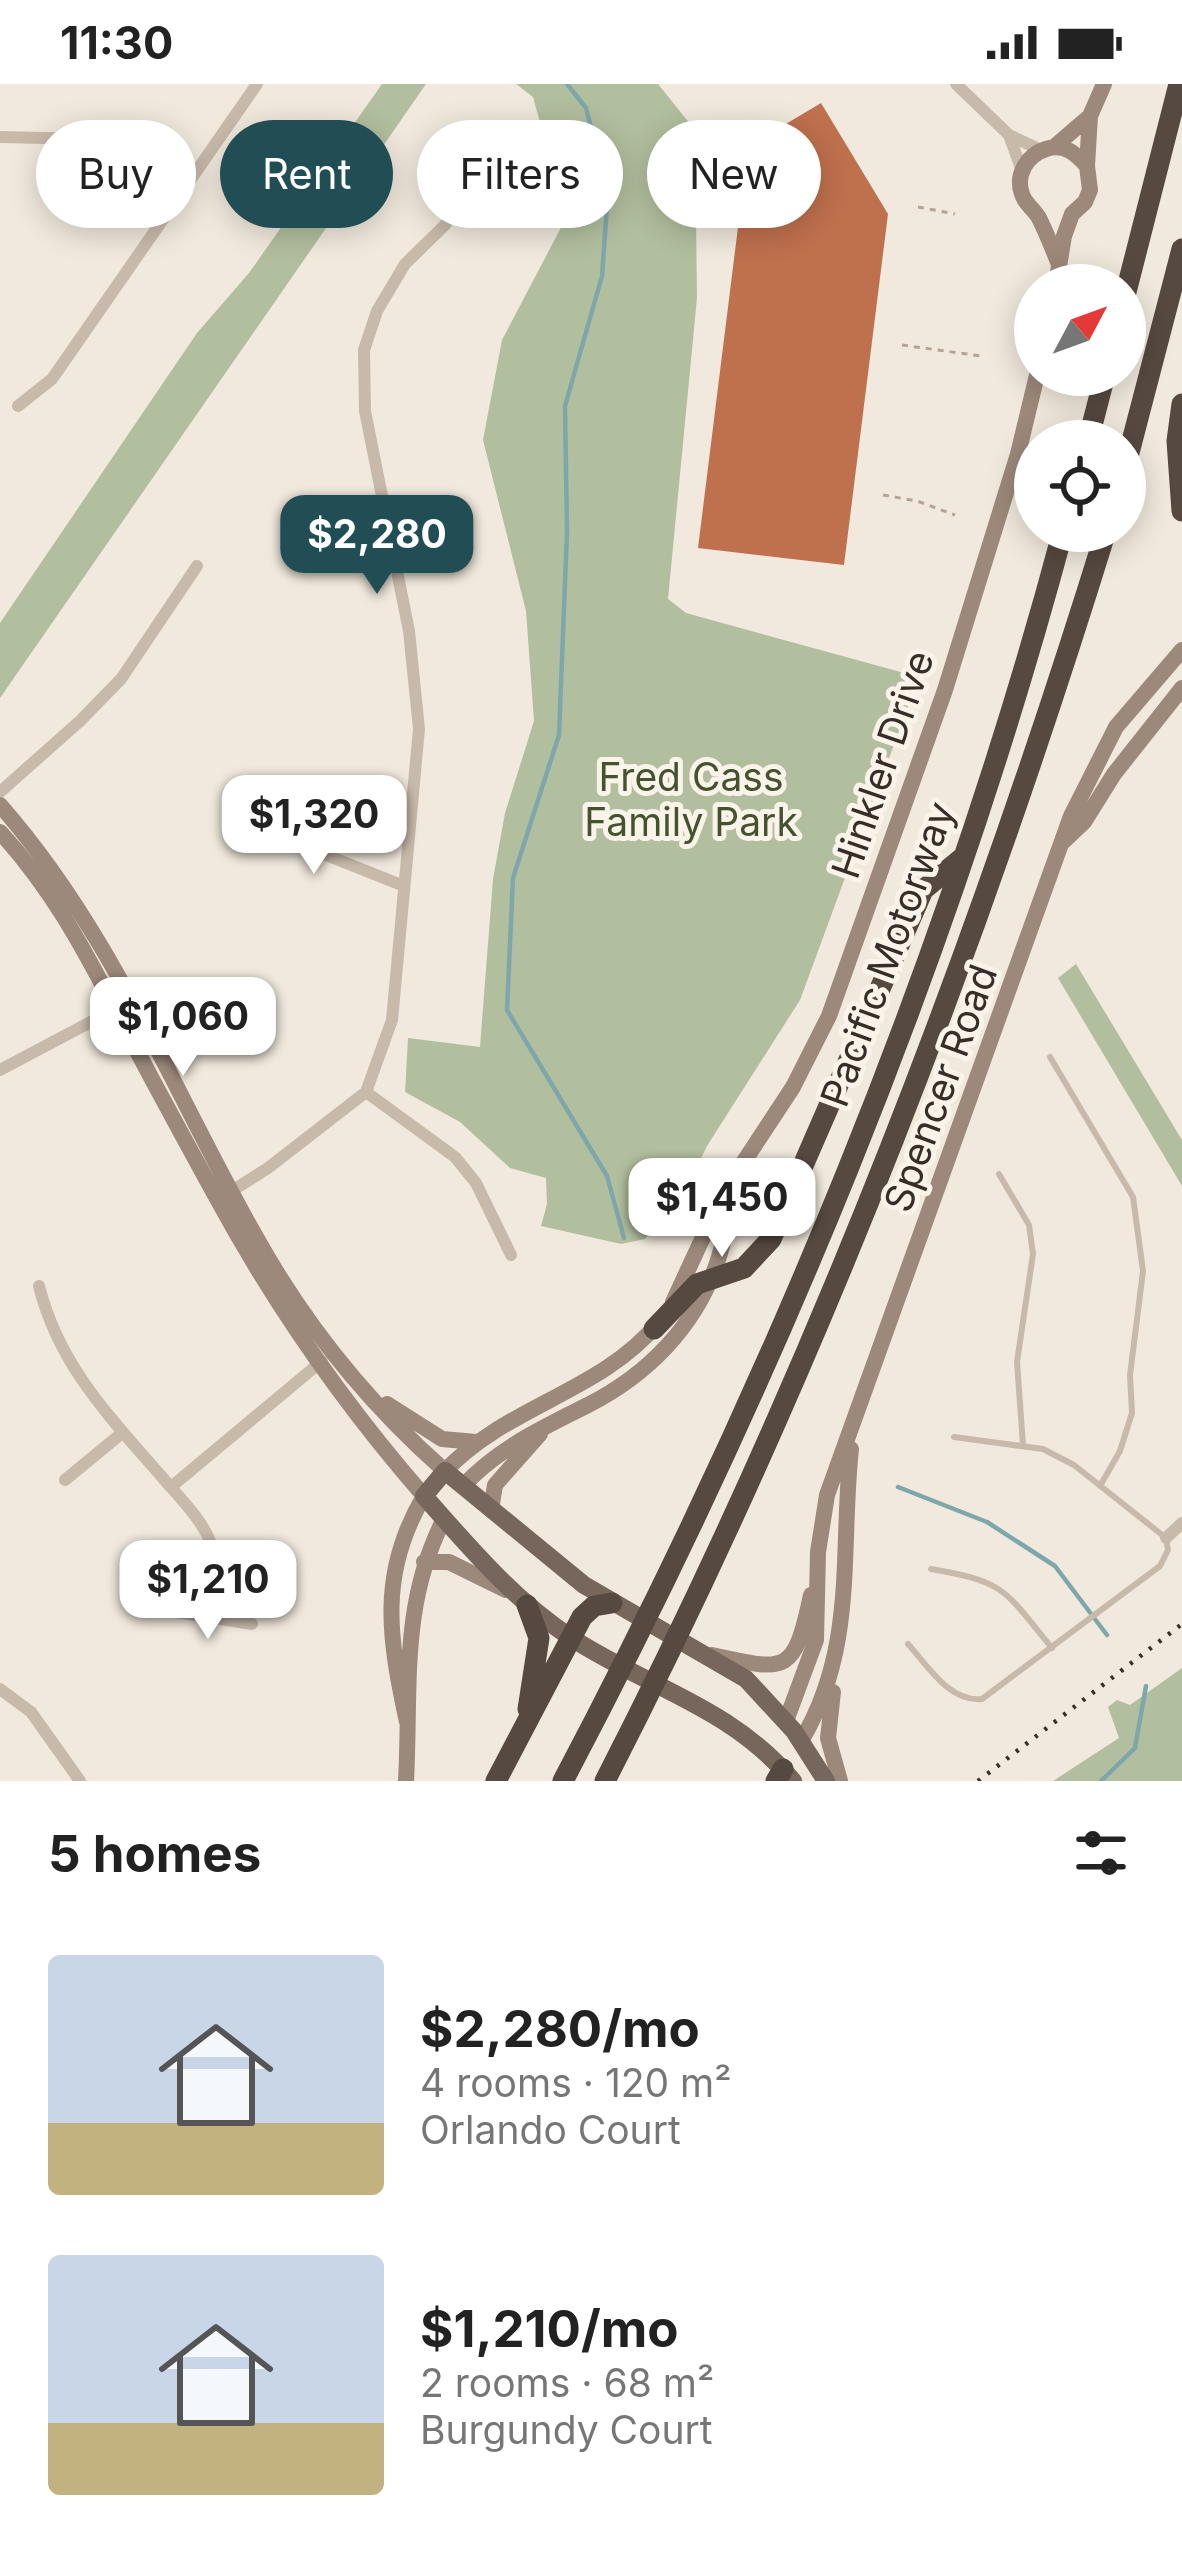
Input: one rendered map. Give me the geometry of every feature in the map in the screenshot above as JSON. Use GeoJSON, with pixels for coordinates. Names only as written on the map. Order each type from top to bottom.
{"type":"FeatureCollection","features":[{"type":"Feature","properties":{"kind":"highway"},"geometry":{"type":"LineString","coordinates":[[1133,264],[1179,84]]}},
{"type":"Feature","properties":{"kind":"highway"},"geometry":{"type":"LineString","coordinates":[[1138,420],[1182,249]]}},
{"type":"Feature","properties":{"kind":"highway"},"geometry":{"type":"LineString","coordinates":[[1182,404],[1177,441],[1182,511]]}},
{"type":"Feature","properties":{"kind":"highway","name":"Pacific Motorway"},"geometry":{"type":"LineString","coordinates":[[563,1781],[653,1604],[808,1261],[962,858],[1058,552]]}},
{"type":"Feature","properties":{"kind":"highway","name":"Pacific Motorway"},"geometry":{"type":"LineString","coordinates":[[604,1781],[745,1494],[854,1246],[957,977],[1099,552]]}},
{"type":"Feature","properties":{"kind":"highway"},"geometry":{"type":"LineString","coordinates":[[654,1329],[697,1284],[749,1265],[771,1239],[923,890],[962,858]]}},
{"type":"Feature","properties":{"kind":"highway"},"geometry":{"type":"LineString","coordinates":[[519,1599],[537,1626],[538,1645],[525,1721]]}},
{"type":"Feature","properties":{"kind":"highway"},"geometry":{"type":"LineString","coordinates":[[496,1781],[525,1721],[579,1642],[589,1610],[612,1603]]}},
{"type":"Feature","properties":{"kind":"main road","name":"Hinkler Drive"},"geometry":{"type":"LineString","coordinates":[[424,1496],[445,1471]]}},
{"type":"Feature","properties":{"kind":"main road"},"geometry":{"type":"LineString","coordinates":[[445,1471],[549,1559],[612,1603],[706,1653],[752,1684],[786,1721],[826,1781]]}},
{"type":"Feature","properties":{"kind":"main road","name":"Hinkler Drive"},"geometry":{"type":"LineString","coordinates":[[444,1519],[463,1486]]}},
{"type":"Feature","properties":{"kind":"main road"},"geometry":{"type":"LineString","coordinates":[[424,1496],[519,1599],[579,1642],[686,1696],[743,1733],[784,1777]]}},
{"type":"Feature","properties":{"kind":"main road"},"geometry":{"type":"LineString","coordinates":[[784,1777],[786,1721]]}},
{"type":"Feature","properties":{"kind":"main road"},"geometry":{"type":"LineString","coordinates":[[784,1777],[801,1741]]}},
{"type":"Feature","properties":{"kind":"street"},"geometry":{"type":"LineString","coordinates":[[196,170],[257,84]]}},
{"type":"Feature","properties":{"kind":"street"},"geometry":{"type":"LineString","coordinates":[[956,84],[1009,135],[1075,153],[1087,166]]}},
{"type":"Feature","properties":{"kind":"street"},"geometry":{"type":"LineString","coordinates":[[1036,212],[1056,218],[1072,214],[1085,202],[1090,190],[1090,116],[1104,84]]}},
{"type":"Feature","properties":{"kind":"street"},"geometry":{"type":"LineString","coordinates":[[1022,171],[1090,116]]}},
{"type":"Feature","properties":{"kind":"street"},"geometry":{"type":"LineString","coordinates":[[1009,135],[1022,171],[1022,194],[1036,212],[1058,263]]}},
{"type":"Feature","properties":{"kind":"street"},"geometry":{"type":"LineString","coordinates":[[0,137],[36,138]]}},
{"type":"Feature","properties":{"kind":"street"},"geometry":{"type":"LineString","coordinates":[[1058,263],[1072,214]]}},
{"type":"Feature","properties":{"kind":"street"},"geometry":{"type":"LineString","coordinates":[[18,406],[52,379],[156,228]]}},
{"type":"Feature","properties":{"kind":"street"},"geometry":{"type":"LineString","coordinates":[[224,1196],[366,1093],[392,1020],[417,771],[416,687],[365,411],[364,350],[377,310],[405,264],[442,228]]}},
{"type":"Feature","properties":{"kind":"street","name":"Hinkler Drive"},"geometry":{"type":"LineString","coordinates":[[445,1471],[477,1442],[612,1366],[654,1329],[681,1288],[719,1200],[793,1087],[829,1016],[945,690],[1018,454],[1031,396]]}},
{"type":"Feature","properties":{"kind":"street"},"geometry":{"type":"LineString","coordinates":[[0,792],[121,679],[197,566]]}},
{"type":"Feature","properties":{"kind":"street","name":"Spencer Road"},"geometry":{"type":"LineString","coordinates":[[786,1721],[814,1646],[818,1552],[827,1495],[1078,799],[1116,727],[1182,650]]}},
{"type":"Feature","properties":{"kind":"street","name":"Spencer Road"},"geometry":{"type":"LineString","coordinates":[[1063,842],[1084,821],[1114,774],[1182,688]]}},
{"type":"Feature","properties":{"kind":"street"},"geometry":{"type":"LineString","coordinates":[[0,805],[95,933],[123,1005]]}},
{"type":"Feature","properties":{"kind":"street"},"geometry":{"type":"LineString","coordinates":[[262,807],[296,843],[404,886]]}},
{"type":"Feature","properties":{"kind":"street"},"geometry":{"type":"LineString","coordinates":[[0,832],[48,890],[123,1005],[224,1196],[276,1271],[325,1358],[424,1496]]}},
{"type":"Feature","properties":{"kind":"street"},"geometry":{"type":"LineString","coordinates":[[0,1070],[123,1005]]}},
{"type":"Feature","properties":{"kind":"street"},"geometry":{"type":"LineString","coordinates":[[366,1093],[455,1157],[476,1184],[512,1256]]}},
{"type":"Feature","properties":{"kind":"street","name":"Hinkler Drive"},"geometry":{"type":"LineString","coordinates":[[463,1486],[497,1455],[615,1390],[651,1363],[679,1333],[711,1278],[747,1158]]}},
{"type":"Feature","properties":{"kind":"street"},"geometry":{"type":"LineString","coordinates":[[38,1286],[69,1364],[171,1487],[211,1544],[215,1572],[212,1618]]}},
{"type":"Feature","properties":{"kind":"street"},"geometry":{"type":"LineString","coordinates":[[325,1358],[344,1367],[422,1429],[452,1443],[477,1442]]}},
{"type":"Feature","properties":{"kind":"street"},"geometry":{"type":"LineString","coordinates":[[171,1487],[325,1358]]}},
{"type":"Feature","properties":{"kind":"street"},"geometry":{"type":"LineString","coordinates":[[344,1367],[396,1426],[445,1471]]}},
{"type":"Feature","properties":{"kind":"street"},"geometry":{"type":"LineString","coordinates":[[491,1510],[490,1499],[499,1480],[548,1424]]}},
{"type":"Feature","properties":{"kind":"street","name":"Spencer Road"},"geometry":{"type":"LineString","coordinates":[[801,1741],[819,1708],[837,1655],[854,1424]]}},
{"type":"Feature","properties":{"kind":"street"},"geometry":{"type":"LineString","coordinates":[[65,1480],[122,1433]]}},
{"type":"Feature","properties":{"kind":"street","name":"Hinkler Drive"},"geometry":{"type":"LineString","coordinates":[[407,1722],[392,1652],[390,1603],[402,1545],[424,1496]]}},
{"type":"Feature","properties":{"kind":"street","name":"Hinkler Drive"},"geometry":{"type":"LineString","coordinates":[[406,1781],[412,1605],[424,1562],[444,1519]]}},
{"type":"Feature","properties":{"kind":"street"},"geometry":{"type":"LineString","coordinates":[[1166,1538],[1182,1523]]}},
{"type":"Feature","properties":{"kind":"street"},"geometry":{"type":"LineString","coordinates":[[706,1653],[762,1667],[786,1659],[802,1633],[818,1552]]}},
{"type":"Feature","properties":{"kind":"street"},"geometry":{"type":"LineString","coordinates":[[424,1562],[448,1562],[519,1599]]}},
{"type":"Feature","properties":{"kind":"street"},"geometry":{"type":"LineString","coordinates":[[171,1611],[252,1624]]}},
{"type":"Feature","properties":{"kind":"street"},"geometry":{"type":"LineString","coordinates":[[837,1655],[828,1738],[840,1781]]}},
{"type":"Feature","properties":{"kind":"street"},"geometry":{"type":"LineString","coordinates":[[0,1689],[31,1712],[74,1779]]}},
{"type":"Feature","properties":{"kind":"lane"},"geometry":{"type":"LineString","coordinates":[[1049,1057],[1133,1197],[1143,1270],[1131,1355],[1132,1413],[1120,1451],[1100,1486]]}},
{"type":"Feature","properties":{"kind":"lane"},"geometry":{"type":"LineString","coordinates":[[999,1174],[1029,1225],[1033,1254],[1017,1362],[1023,1445]]}},
{"type":"Feature","properties":{"kind":"lane"},"geometry":{"type":"LineString","coordinates":[[908,1644],[952,1692],[968,1700],[982,1699],[1160,1566],[1168,1550],[1166,1538],[1074,1466],[1043,1449],[954,1437]]}},
{"type":"Feature","properties":{"kind":"lane"},"geometry":{"type":"LineString","coordinates":[[931,1569],[986,1578],[1006,1593],[1052,1648]]}},
{"type":"Feature","properties":{"kind":"path"},"geometry":{"type":"LineString","coordinates":[[918,207],[955,214]]}},
{"type":"Feature","properties":{"kind":"path"},"geometry":{"type":"LineString","coordinates":[[902,345],[981,356]]}},
{"type":"Feature","properties":{"kind":"path"},"geometry":{"type":"LineString","coordinates":[[883,495],[955,514]]}},
{"type":"Feature","properties":{"kind":"green space"},"geometry":{"type":"Polygon","coordinates":[[[382,84],[426,84],[393,132],[393,120],[357,120],[382,84]]]}},
{"type":"Feature","properties":{"kind":"green space","name":"Fred Cass Family Park"},"geometry":{"type":"Polygon","coordinates":[[[516,84],[658,84],[687,120],[647,120],[647,228],[696,228],[697,298],[668,599],[686,613],[919,677],[800,1000],[707,1146],[683,1195],[645,1239],[621,1244],[541,1226],[547,1204],[546,1178],[510,1168],[460,1122],[405,1092],[408,1038],[480,1047],[493,879],[505,813],[534,721],[526,611],[483,440],[502,340],[561,228],[623,228],[623,120],[539,120],[533,97],[516,84]]]}},
{"type":"Feature","properties":{"kind":"green space"},"geometry":{"type":"Polygon","coordinates":[[[281,228],[326,228],[0,698],[0,623],[197,333],[281,228]]]}},
{"type":"Feature","properties":{"kind":"green space"},"geometry":{"type":"Polygon","coordinates":[[[1076,964],[1182,1140],[1182,1186],[1058,978],[1076,964]]]}},
{"type":"Feature","properties":{"kind":"green space"},"geometry":{"type":"Polygon","coordinates":[[[1182,1668],[1182,1781],[1053,1781],[1119,1738],[1108,1707],[1117,1700],[1130,1705],[1182,1668]]]}},
{"type":"Feature","properties":{"kind":"building"},"geometry":{"type":"Polygon","coordinates":[[[821,103],[888,214],[844,565],[698,548],[738,228],[821,228],[821,120],[792,120],[821,103]]]}},
{"type":"Feature","properties":{"kind":"waterway"},"geometry":{"type":"LineString","coordinates":[[567,84],[586,108],[608,192],[602,276],[565,406],[567,532],[559,735],[513,878],[507,1010],[607,1176],[624,1238]]}},
{"type":"Feature","properties":{"kind":"waterway"},"geometry":{"type":"LineString","coordinates":[[898,1487],[987,1522],[1055,1566],[1107,1635]]}},
{"type":"Feature","properties":{"kind":"waterway"},"geometry":{"type":"LineString","coordinates":[[1101,1781],[1135,1748],[1146,1686]]}},
{"type":"Feature","properties":{"kind":"railway"},"geometry":{"type":"LineString","coordinates":[[978,1781],[1182,1624]]}}]}
